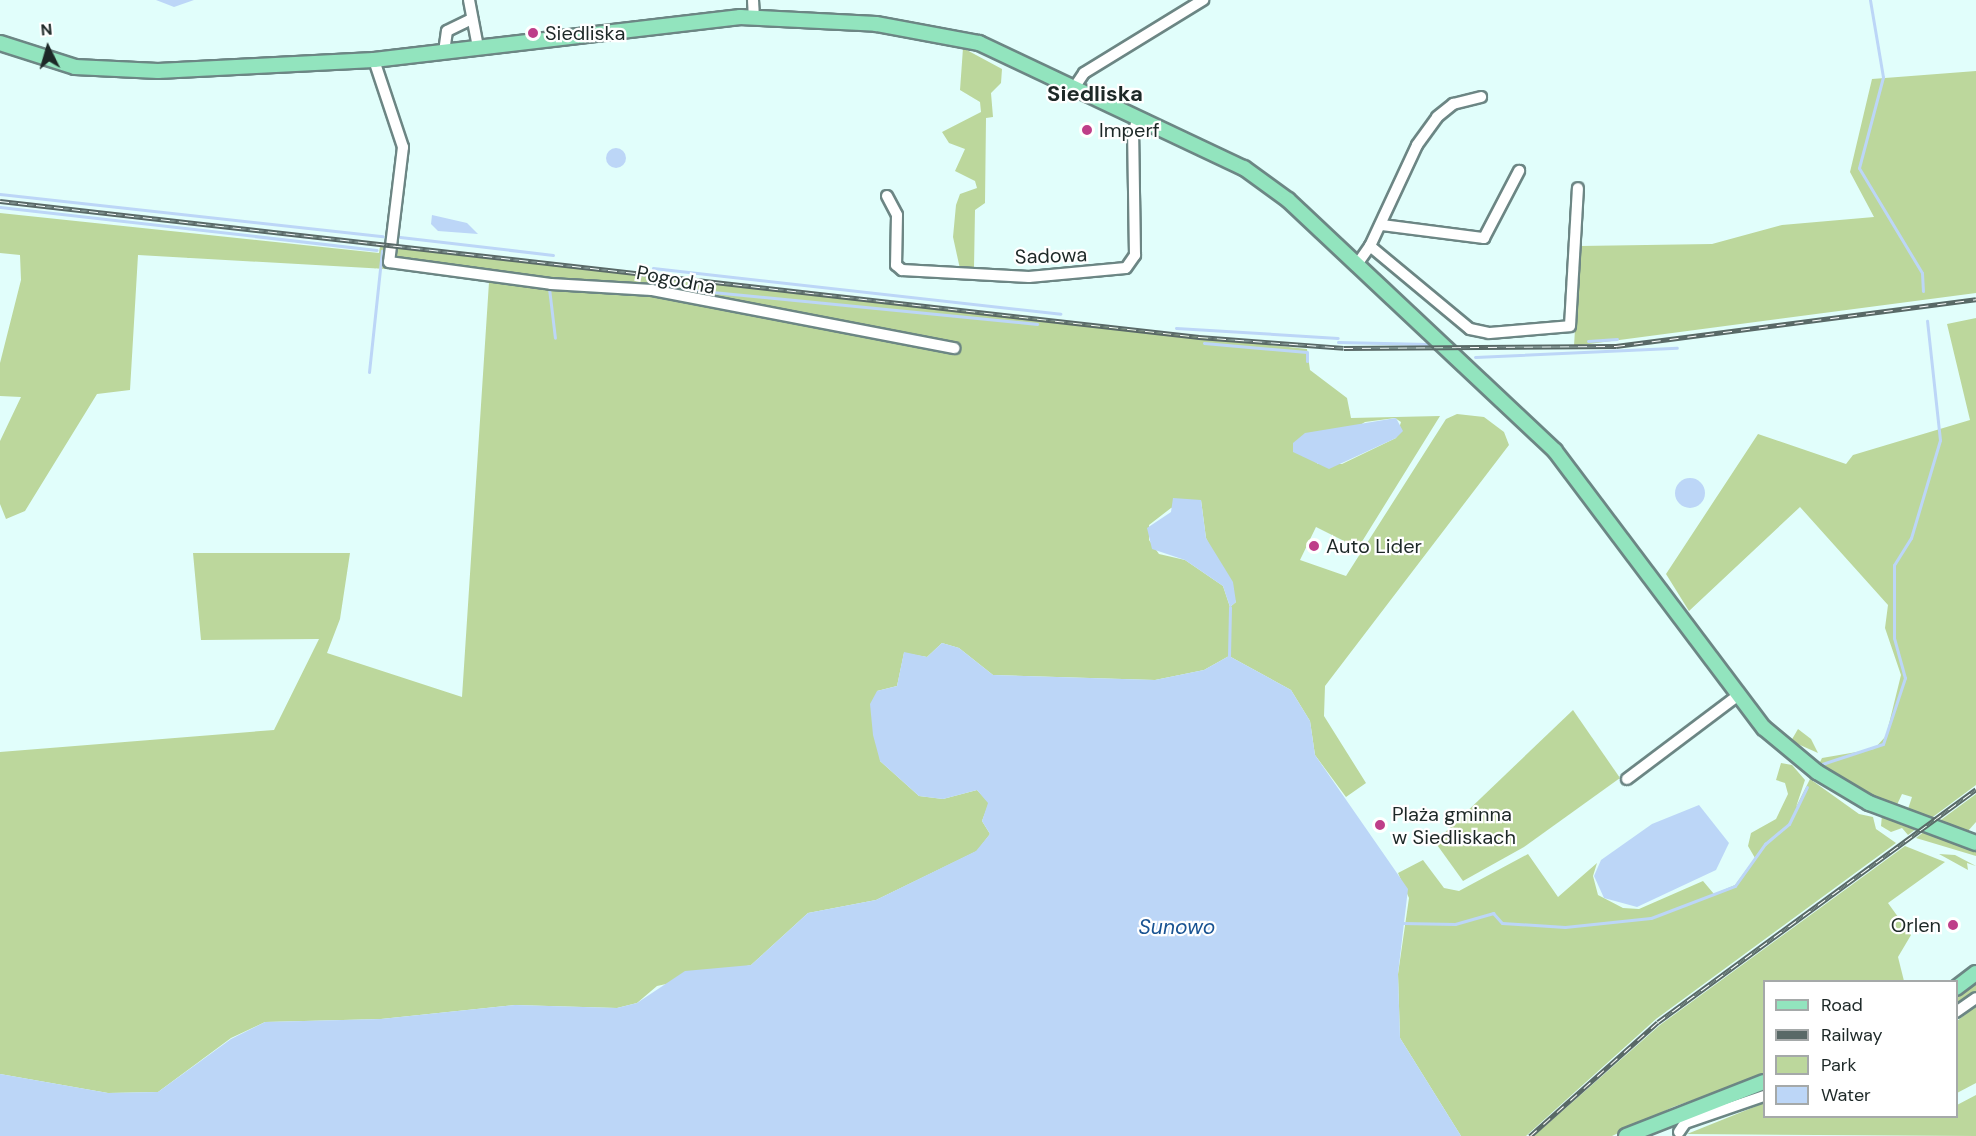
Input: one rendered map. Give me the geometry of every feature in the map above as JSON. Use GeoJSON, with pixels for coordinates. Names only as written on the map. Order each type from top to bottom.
{"type":"FeatureCollection","features":[{"type":"Feature","properties":{"kind":"main road"},"geometry":{"type":"LineString","coordinates":[[0,43],[75,67],[113,71],[374,60],[754,17],[948,34],[1074,88],[1254,174],[1358,263],[1555,451],[1737,696],[1787,748],[1850,793],[1897,817],[1976,843]]}},
{"type":"Feature","properties":{"kind":"main road"},"geometry":{"type":"LineString","coordinates":[[1958,986],[1976,973]]}},
{"type":"Feature","properties":{"kind":"main road"},"geometry":{"type":"LineString","coordinates":[[1626,1136],[1763,1082]]}},
{"type":"Feature","properties":{"kind":"street"},"geometry":{"type":"LineString","coordinates":[[469,0],[478,47]]}},
{"type":"Feature","properties":{"kind":"street"},"geometry":{"type":"LineString","coordinates":[[753,0],[754,17]]}},
{"type":"Feature","properties":{"kind":"street"},"geometry":{"type":"LineString","coordinates":[[1074,88],[1084,73],[1203,0]]}},
{"type":"Feature","properties":{"kind":"street"},"geometry":{"type":"LineString","coordinates":[[444,52],[447,32],[472,19]]}},
{"type":"Feature","properties":{"kind":"street","name":"Pogodna"},"geometry":{"type":"LineString","coordinates":[[374,60],[403,147],[389,262],[652,290],[954,348]]}},
{"type":"Feature","properties":{"kind":"street"},"geometry":{"type":"LineString","coordinates":[[1358,263],[1382,225],[1417,145],[1437,117],[1453,104],[1481,97]]}},
{"type":"Feature","properties":{"kind":"street","name":"Sadowa"},"geometry":{"type":"LineString","coordinates":[[887,196],[897,215],[896,265],[902,270],[1029,277],[1126,268],[1135,255],[1133,133],[1138,118]]}},
{"type":"Feature","properties":{"kind":"street"},"geometry":{"type":"LineString","coordinates":[[1382,225],[1484,238],[1519,171]]}},
{"type":"Feature","properties":{"kind":"street"},"geometry":{"type":"LineString","coordinates":[[1370,246],[1470,329],[1488,333],[1570,326],[1578,188]]}},
{"type":"Feature","properties":{"kind":"street"},"geometry":{"type":"LineString","coordinates":[[1627,779],[1737,696]]}},
{"type":"Feature","properties":{"kind":"street"},"geometry":{"type":"LineString","coordinates":[[1958,1011],[1976,998]]}},
{"type":"Feature","properties":{"kind":"street"},"geometry":{"type":"LineString","coordinates":[[1679,1132],[1685,1124],[1763,1096]]}},
{"type":"Feature","properties":{"kind":"green space"},"geometry":{"type":"Polygon","coordinates":[[[963,48],[1002,69],[1001,83],[991,93],[993,117],[986,118],[985,203],[975,210],[974,268],[962,278],[953,237],[956,205],[960,194],[977,188],[975,181],[955,171],[965,149],[949,143],[942,132],[981,112],[980,102],[960,90],[963,48]]]}},
{"type":"Feature","properties":{"kind":"green space"},"geometry":{"type":"Polygon","coordinates":[[[1976,71],[1976,293],[1574,346],[1580,246],[1712,244],[1782,225],[1874,217],[1850,172],[1872,79],[1976,71]]]}},
{"type":"Feature","properties":{"kind":"green space"},"geometry":{"type":"Polygon","coordinates":[[[0,213],[379,253],[380,246],[1307,349],[1310,370],[1347,398],[1351,418],[1440,416],[1358,548],[1316,527],[1300,560],[1346,576],[1446,419],[1457,414],[1484,417],[1504,432],[1509,445],[1325,686],[1324,716],[1366,783],[1346,797],[1315,755],[1310,721],[1291,690],[1229,656],[1204,670],[1155,680],[993,675],[959,648],[942,643],[927,657],[904,653],[897,686],[877,691],[880,761],[919,796],[943,799],[977,790],[989,803],[982,821],[990,834],[977,851],[876,900],[808,913],[751,965],[657,986],[637,1003],[617,1008],[515,1005],[381,1019],[265,1022],[231,1038],[158,1092],[108,1093],[0,1074],[0,752],[274,730],[319,639],[201,640],[193,553],[350,553],[340,619],[327,653],[462,697],[489,282],[404,270],[138,255],[130,390],[97,394],[25,511],[6,519],[0,504],[0,441],[21,397],[0,396],[0,363],[21,280],[20,255],[0,253],[0,213]],[[1395,418],[1365,422],[1309,457],[1318,464],[1342,464],[1396,438],[1401,422],[1395,418]],[[1201,500],[1171,508],[1149,525],[1149,540],[1159,554],[1185,560],[1223,586],[1230,607],[1236,602],[1206,538],[1201,500]]]}},
{"type":"Feature","properties":{"kind":"green space"},"geometry":{"type":"Polygon","coordinates":[[[1976,318],[1976,785],[1926,822],[1907,812],[1912,797],[1902,794],[1896,807],[1889,808],[1818,766],[1822,758],[1874,749],[1886,736],[1901,675],[1885,628],[1888,605],[1800,507],[1689,611],[1666,574],[1758,434],[1846,464],[1853,455],[1970,420],[1947,324],[1976,318]]]}},
{"type":"Feature","properties":{"kind":"green space"},"geometry":{"type":"Polygon","coordinates":[[[1573,710],[1620,778],[1524,847],[1463,881],[1435,842],[1573,710]]]}},
{"type":"Feature","properties":{"kind":"green space"},"geometry":{"type":"Polygon","coordinates":[[[1798,729],[1811,739],[1818,753],[1791,741],[1798,729]]]}},
{"type":"Feature","properties":{"kind":"green space"},"geometry":{"type":"Polygon","coordinates":[[[1781,763],[1792,765],[1805,780],[1796,807],[1810,779],[1859,814],[1873,817],[1876,829],[1896,843],[1656,1019],[1526,1136],[1461,1136],[1400,1038],[1398,974],[1409,898],[1398,873],[1423,860],[1444,888],[1459,891],[1528,854],[1558,897],[1597,863],[1593,876],[1598,895],[1623,908],[1639,909],[1703,881],[1714,894],[1735,885],[1755,858],[1748,846],[1751,833],[1776,819],[1788,794],[1785,783],[1776,780],[1781,763]]]}},
{"type":"Feature","properties":{"kind":"green space"},"geometry":{"type":"Polygon","coordinates":[[[1976,794],[1976,822],[1967,832],[1934,825],[1976,794]]]}},
{"type":"Feature","properties":{"kind":"green space"},"geometry":{"type":"Polygon","coordinates":[[[1882,815],[1916,829],[1908,835],[1902,828],[1891,832],[1881,826],[1882,815]]]}},
{"type":"Feature","properties":{"kind":"green space"},"geometry":{"type":"Polygon","coordinates":[[[1925,831],[1976,847],[1976,856],[1916,838],[1925,831]]]}},
{"type":"Feature","properties":{"kind":"green space"},"geometry":{"type":"Polygon","coordinates":[[[1905,846],[1945,862],[1888,903],[1911,935],[1898,957],[1904,980],[1763,980],[1763,1075],[1673,1107],[1612,1136],[1534,1136],[1660,1025],[1905,846]]]}},
{"type":"Feature","properties":{"kind":"green space"},"geometry":{"type":"Polygon","coordinates":[[[1939,854],[1955,855],[1976,866],[1967,863],[1968,870],[1939,854]]]}},
{"type":"Feature","properties":{"kind":"green space"},"geometry":{"type":"Polygon","coordinates":[[[1976,981],[1976,992],[1958,1005],[1958,994],[1976,981]]]}},
{"type":"Feature","properties":{"kind":"green space"},"geometry":{"type":"Polygon","coordinates":[[[1976,1006],[1976,1083],[1958,1092],[1958,1020],[1976,1006]]]}},
{"type":"Feature","properties":{"kind":"green space"},"geometry":{"type":"Polygon","coordinates":[[[1976,1095],[1976,1136],[1687,1134],[1763,1103],[1763,1118],[1958,1118],[1958,1104],[1976,1095]]]}},
{"type":"Feature","properties":{"kind":"water"},"geometry":{"type":"Polygon","coordinates":[[[156,0],[194,0],[174,7],[156,0]]]}},
{"type":"Feature","properties":{"kind":"water"},"geometry":{"type":"Polygon","coordinates":[[[616,148],[623,151],[626,158],[623,165],[616,168],[609,165],[606,158],[609,151],[616,148]]]}},
{"type":"Feature","properties":{"kind":"water"},"geometry":{"type":"Polygon","coordinates":[[[432,215],[467,223],[478,234],[438,231],[431,224],[432,215]]]}},
{"type":"Feature","properties":{"kind":"water"},"geometry":{"type":"Polygon","coordinates":[[[1396,418],[1403,431],[1396,438],[1329,469],[1293,452],[1293,443],[1305,433],[1396,418]]]}},
{"type":"Feature","properties":{"kind":"water"},"geometry":{"type":"Polygon","coordinates":[[[1690,478],[1701,482],[1705,493],[1701,504],[1690,508],[1679,504],[1675,493],[1679,482],[1690,478]]]}},
{"type":"Feature","properties":{"kind":"water"},"geometry":{"type":"Polygon","coordinates":[[[1173,498],[1201,500],[1206,538],[1233,582],[1236,602],[1230,607],[1223,586],[1185,560],[1152,549],[1147,528],[1171,512],[1173,498]]]}},
{"type":"Feature","properties":{"kind":"water","name":"Sunowo"},"geometry":{"type":"Polygon","coordinates":[[[942,643],[959,648],[993,675],[1155,680],[1204,670],[1229,656],[1291,690],[1310,721],[1315,755],[1408,889],[1398,974],[1400,1038],[1461,1136],[0,1136],[0,1074],[108,1093],[158,1092],[231,1039],[265,1022],[381,1019],[515,1005],[617,1008],[637,1003],[685,971],[751,965],[808,913],[876,900],[976,851],[990,834],[982,821],[988,803],[977,790],[943,799],[919,796],[880,761],[873,735],[870,704],[877,691],[897,686],[904,652],[927,657],[942,643]]]}},
{"type":"Feature","properties":{"kind":"water"},"geometry":{"type":"Polygon","coordinates":[[[1699,805],[1729,843],[1716,870],[1637,907],[1604,898],[1594,876],[1601,860],[1652,824],[1699,805]]]}},
{"type":"Feature","properties":{"kind":"waterway"},"geometry":{"type":"LineString","coordinates":[[1870,0],[1883,77],[1859,168],[1922,273],[1923,291]]}},
{"type":"Feature","properties":{"kind":"waterway"},"geometry":{"type":"LineString","coordinates":[[0,194],[383,236]]}},
{"type":"Feature","properties":{"kind":"waterway"},"geometry":{"type":"LineString","coordinates":[[0,207],[377,250]]}},
{"type":"Feature","properties":{"kind":"waterway"},"geometry":{"type":"LineString","coordinates":[[400,237],[553,255]]}},
{"type":"Feature","properties":{"kind":"waterway"},"geometry":{"type":"LineString","coordinates":[[369,372],[382,251]]}},
{"type":"Feature","properties":{"kind":"waterway"},"geometry":{"type":"LineString","coordinates":[[653,268],[1060,314]]}},
{"type":"Feature","properties":{"kind":"waterway"},"geometry":{"type":"LineString","coordinates":[[661,287],[1037,324]]}},
{"type":"Feature","properties":{"kind":"waterway"},"geometry":{"type":"LineString","coordinates":[[549,288],[555,338]]}},
{"type":"Feature","properties":{"kind":"waterway"},"geometry":{"type":"LineString","coordinates":[[1822,764],[1883,744],[1905,678],[1894,638],[1894,565],[1911,538],[1940,440],[1927,321]]}},
{"type":"Feature","properties":{"kind":"waterway"},"geometry":{"type":"LineString","coordinates":[[1176,328],[1338,338]]}},
{"type":"Feature","properties":{"kind":"waterway"},"geometry":{"type":"LineString","coordinates":[[1588,341],[1617,339]]}},
{"type":"Feature","properties":{"kind":"waterway"},"geometry":{"type":"LineString","coordinates":[[1338,342],[1429,344]]}},
{"type":"Feature","properties":{"kind":"waterway"},"geometry":{"type":"LineString","coordinates":[[1204,343],[1307,352],[1307,361]]}},
{"type":"Feature","properties":{"kind":"waterway"},"geometry":{"type":"LineString","coordinates":[[1475,357],[1677,348]]}},
{"type":"Feature","properties":{"kind":"waterway"},"geometry":{"type":"LineString","coordinates":[[1229,656],[1230,607]]}},
{"type":"Feature","properties":{"kind":"waterway"},"geometry":{"type":"LineString","coordinates":[[1402,923],[1455,924],[1493,913],[1502,923],[1565,927],[1651,918],[1735,886],[1765,844],[1789,824],[1807,787]]}},
{"type":"Feature","properties":{"kind":"railway"},"geometry":{"type":"LineString","coordinates":[[0,201],[1199,337],[1344,348],[1616,346],[1976,299]]}},
{"type":"Feature","properties":{"kind":"railway"},"geometry":{"type":"LineString","coordinates":[[1530,1136],[1658,1022],[1976,789]]}},
{"type":"Feature","properties":{"kind":"place","name":"Siedliska"},"geometry":{"type":"Point","coordinates":[533,33]}},
{"type":"Feature","properties":{"kind":"place","name":"Imperf"},"geometry":{"type":"Point","coordinates":[1087,130]}},
{"type":"Feature","properties":{"kind":"place","name":"Auto Lider"},"geometry":{"type":"Point","coordinates":[1314,546]}},
{"type":"Feature","properties":{"kind":"place","name":"Plaża gminna w Siedliskach"},"geometry":{"type":"Point","coordinates":[1380,825]}},
{"type":"Feature","properties":{"kind":"place","name":"Orlen"},"geometry":{"type":"Point","coordinates":[1953,925]}},
{"type":"Feature","properties":{"kind":"district","name":"Siedliska"},"geometry":{"type":"Point","coordinates":[1095,94]}}]}
